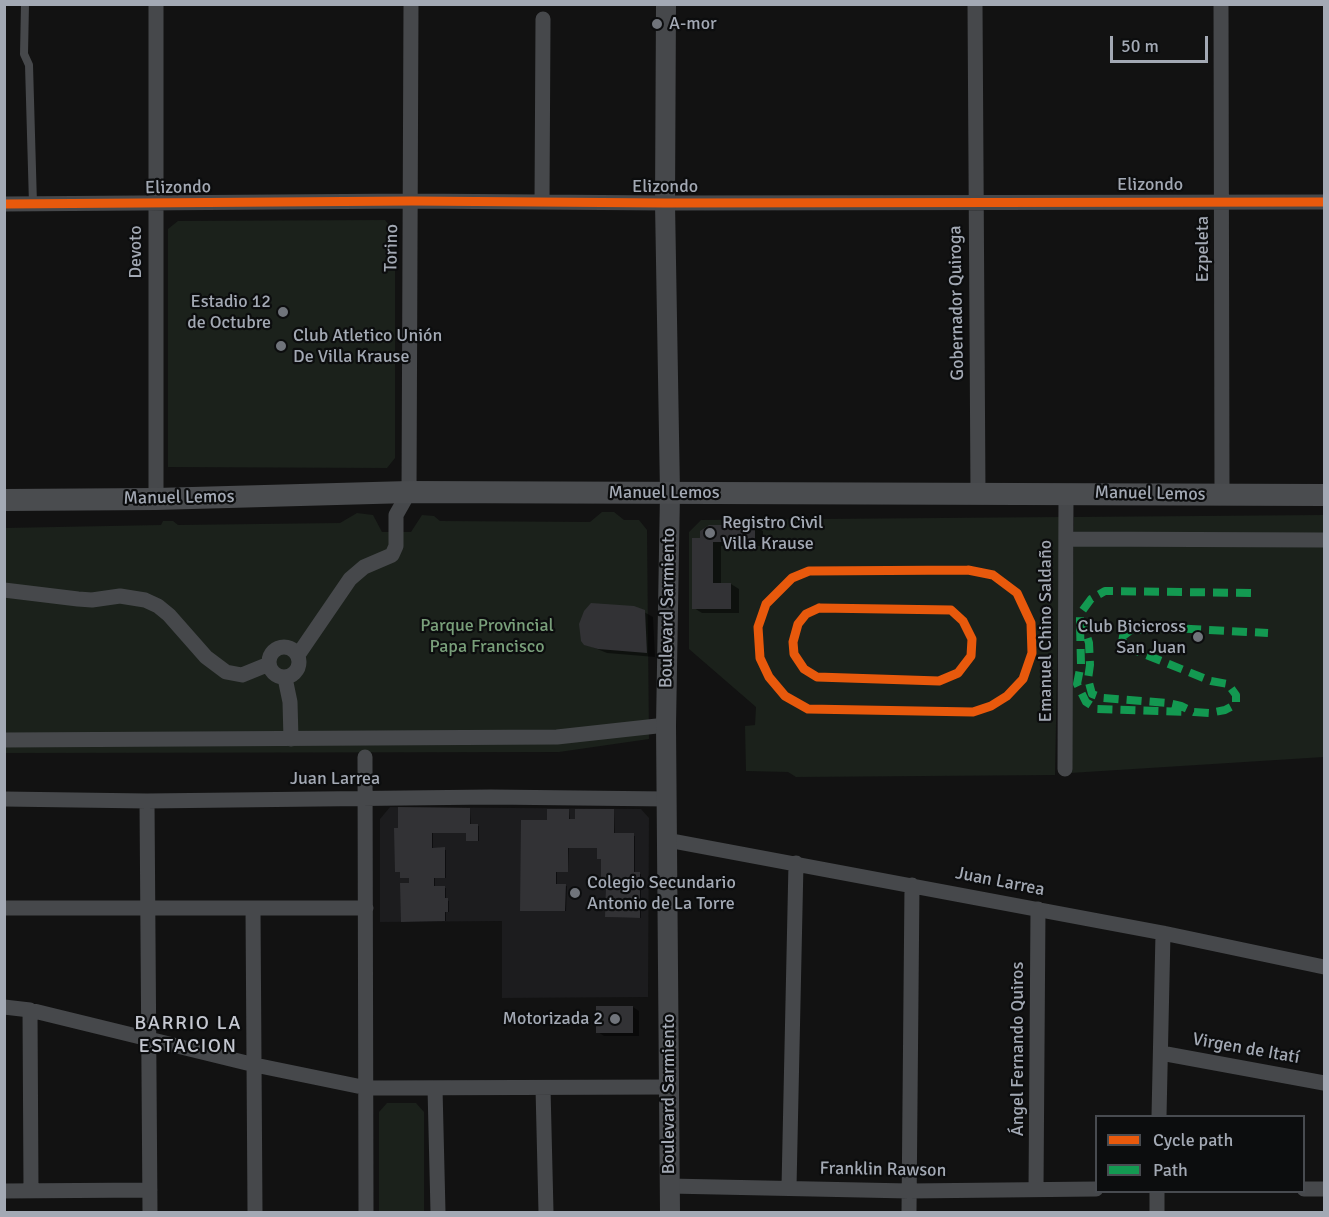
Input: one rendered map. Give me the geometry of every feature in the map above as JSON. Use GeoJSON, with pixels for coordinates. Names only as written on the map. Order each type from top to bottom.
{"type":"FeatureCollection","features":[{"type":"Feature","properties":{"kind":"main road","name":"Manuel Lemos"},"geometry":{"type":"LineString","coordinates":[[4,500],[156,499],[409,492],[1324,495]]}},
{"type":"Feature","properties":{"kind":"street","name":"Devoto"},"geometry":{"type":"LineString","coordinates":[[156,4],[156,499]]}},
{"type":"Feature","properties":{"kind":"street","name":"Torino"},"geometry":{"type":"LineString","coordinates":[[409,492],[412,201],[411,4]]}},
{"type":"Feature","properties":{"kind":"street","name":"Boulevard Sarmiento"},"geometry":{"type":"LineString","coordinates":[[666,4],[664,203],[670,493],[666,724],[670,1212]]}},
{"type":"Feature","properties":{"kind":"street","name":"Gobernador Quiroga"},"geometry":{"type":"LineString","coordinates":[[975,4],[978,494]]}},
{"type":"Feature","properties":{"kind":"street","name":"Ezpeleta"},"geometry":{"type":"LineString","coordinates":[[1221,4],[1222,494]]}},
{"type":"Feature","properties":{"kind":"street"},"geometry":{"type":"LineString","coordinates":[[542,202],[543,19]]}},
{"type":"Feature","properties":{"kind":"street","name":"Elizondo"},"geometry":{"type":"LineString","coordinates":[[4,204],[412,201],[1324,202]]}},
{"type":"Feature","properties":{"kind":"street"},"geometry":{"type":"LineString","coordinates":[[285,678],[297,670],[298,655],[350,579],[364,567],[392,555],[396,546],[396,515],[409,492]]}},
{"type":"Feature","properties":{"kind":"street","name":"Emanuel Chino Saldaño"},"geometry":{"type":"LineString","coordinates":[[1065,769],[1066,493]]}},
{"type":"Feature","properties":{"kind":"street"},"geometry":{"type":"LineString","coordinates":[[1066,539],[1324,540]]}},
{"type":"Feature","properties":{"kind":"street"},"geometry":{"type":"LineString","coordinates":[[4,590],[92,600],[120,596],[145,600],[158,606],[169,615],[206,657],[226,672],[242,675],[269,664]]}},
{"type":"Feature","properties":{"kind":"street"},"geometry":{"type":"LineString","coordinates":[[285,678],[273,672],[269,664],[272,654],[280,647],[291,648],[298,655]]}},
{"type":"Feature","properties":{"kind":"street"},"geometry":{"type":"LineString","coordinates":[[285,678],[290,702],[291,739]]}},
{"type":"Feature","properties":{"kind":"street"},"geometry":{"type":"LineString","coordinates":[[4,740],[557,737],[666,724]]}},
{"type":"Feature","properties":{"kind":"street"},"geometry":{"type":"LineString","coordinates":[[365,757],[366,1212]]}},
{"type":"Feature","properties":{"kind":"street","name":"Juan Larrea"},"geometry":{"type":"LineString","coordinates":[[4,799],[147,801],[491,797],[667,799]]}},
{"type":"Feature","properties":{"kind":"street"},"geometry":{"type":"LineString","coordinates":[[147,801],[150,1212]]}},
{"type":"Feature","properties":{"kind":"street","name":"Juan Larrea"},"geometry":{"type":"LineString","coordinates":[[667,840],[1163,933],[1324,967]]}},
{"type":"Feature","properties":{"kind":"street"},"geometry":{"type":"LineString","coordinates":[[789,1187],[796,863]]}},
{"type":"Feature","properties":{"kind":"street"},"geometry":{"type":"LineString","coordinates":[[909,1212],[912,885]]}},
{"type":"Feature","properties":{"kind":"street"},"geometry":{"type":"LineString","coordinates":[[4,908],[366,908]]}},
{"type":"Feature","properties":{"kind":"street"},"geometry":{"type":"LineString","coordinates":[[253,909],[255,1212]]}},
{"type":"Feature","properties":{"kind":"street","name":"Ángel Fernando Quiros"},"geometry":{"type":"LineString","coordinates":[[1036,1189],[1038,909]]}},
{"type":"Feature","properties":{"kind":"street"},"geometry":{"type":"LineString","coordinates":[[1159,1115],[1163,933]]}},
{"type":"Feature","properties":{"kind":"street"},"geometry":{"type":"LineString","coordinates":[[4,1007],[30,1010],[255,1065],[367,1088],[669,1087]]}},
{"type":"Feature","properties":{"kind":"street"},"geometry":{"type":"LineString","coordinates":[[30,1010],[31,1190]]}},
{"type":"Feature","properties":{"kind":"street","name":"Virgen de Itatí"},"geometry":{"type":"LineString","coordinates":[[1161,1053],[1324,1083]]}},
{"type":"Feature","properties":{"kind":"street"},"geometry":{"type":"LineString","coordinates":[[435,1088],[438,1212]]}},
{"type":"Feature","properties":{"kind":"street"},"geometry":{"type":"LineString","coordinates":[[543,1088],[546,1212]]}},
{"type":"Feature","properties":{"kind":"street","name":"Franklin Rawson"},"geometry":{"type":"LineString","coordinates":[[669,1186],[909,1191],[1095,1189]]}},
{"type":"Feature","properties":{"kind":"street"},"geometry":{"type":"LineString","coordinates":[[4,1191],[150,1190]]}},
{"type":"Feature","properties":{"kind":"street"},"geometry":{"type":"LineString","coordinates":[[1305,1190],[1324,1190]]}},
{"type":"Feature","properties":{"kind":"street"},"geometry":{"type":"LineString","coordinates":[[1157,1193],[1157,1212]]}},
{"type":"Feature","properties":{"kind":"lane"},"geometry":{"type":"LineString","coordinates":[[25,4],[24,54],[29,65],[33,204]]}},
{"type":"Feature","properties":{"kind":"shaded area","name":"Colegio Secundario Antonio de La Torre"},"geometry":{"type":"Polygon","coordinates":[[[390,807],[641,809],[649,818],[648,997],[502,998],[502,921],[380,922],[380,819],[390,807]]]}},
{"type":"Feature","properties":{"kind":"green space","name":"Estadio 12 de Octubre"},"geometry":{"type":"Polygon","coordinates":[[[385,220],[395,233],[395,458],[387,468],[168,467],[168,229],[178,221],[385,220]]]}},
{"type":"Feature","properties":{"kind":"green space","name":"Parque Provincial Papa Francisco"},"geometry":{"type":"Polygon","coordinates":[[[602,512],[614,512],[624,520],[639,520],[647,530],[649,739],[559,752],[5,753],[4,528],[161,525],[163,521],[173,521],[178,525],[340,523],[357,513],[373,515],[382,532],[411,532],[422,515],[434,516],[440,521],[590,522],[602,512]]]}},
{"type":"Feature","properties":{"kind":"green space","name":"Club Bicicross San Juan"},"geometry":{"type":"Polygon","coordinates":[[[1324,515],[1324,757],[1070,773],[1074,517],[1324,515]]]}},
{"type":"Feature","properties":{"kind":"green space"},"geometry":{"type":"Polygon","coordinates":[[[1060,517],[1055,775],[796,777],[788,772],[746,771],[745,726],[755,725],[756,707],[689,649],[689,532],[701,520],[1060,517]]]}},
{"type":"Feature","properties":{"kind":"green space"},"geometry":{"type":"Polygon","coordinates":[[[387,1103],[416,1103],[424,1112],[424,1212],[379,1212],[379,1112],[387,1103]]]}},
{"type":"Feature","properties":{"kind":"building"},"geometry":{"type":"Polygon","coordinates":[[[709,525],[755,525],[755,542],[713,542],[713,583],[731,583],[731,609],[692,609],[692,538],[700,538],[700,531],[709,525]]]}},
{"type":"Feature","properties":{"kind":"building"},"geometry":{"type":"Polygon","coordinates":[[[591,603],[634,606],[645,610],[647,653],[598,649],[584,645],[581,641],[579,624],[584,611],[591,603]]]}},
{"type":"Feature","properties":{"kind":"building"},"geometry":{"type":"Polygon","coordinates":[[[398,807],[470,808],[470,824],[478,824],[478,841],[466,841],[466,833],[432,833],[432,848],[445,847],[445,878],[434,878],[434,886],[445,886],[448,912],[445,912],[445,921],[401,922],[400,883],[409,883],[409,878],[400,878],[400,872],[395,872],[394,828],[398,828],[398,807]]]}},
{"type":"Feature","properties":{"kind":"building"},"geometry":{"type":"Polygon","coordinates":[[[547,809],[569,809],[569,819],[575,819],[575,809],[614,809],[614,833],[634,833],[634,872],[640,872],[640,918],[605,917],[606,887],[601,887],[601,859],[597,859],[597,848],[568,848],[568,872],[556,872],[556,884],[566,884],[565,911],[520,911],[521,820],[547,820],[547,809]]]}},
{"type":"Feature","properties":{"kind":"building","name":"Motorizada 2"},"geometry":{"type":"Polygon","coordinates":[[[596,1006],[633,1006],[633,1033],[596,1033],[596,1006]]]}},
{"type":"Feature","properties":{"kind":"marked path"},"geometry":{"type":"LineString","coordinates":[[1251,593],[1105,591],[1091,599],[1080,614],[1080,623],[1089,643],[1088,679],[1092,694],[1103,698],[1168,703],[1194,712],[1209,713],[1225,710],[1236,704],[1236,695],[1228,684],[1211,681],[1134,650],[1122,643],[1123,636],[1131,630],[1170,628],[1268,633]]}},
{"type":"Feature","properties":{"kind":"marked path"},"geometry":{"type":"LineString","coordinates":[[1080,626],[1081,664],[1077,684],[1086,702],[1097,709],[1185,712]]}},
{"type":"Feature","properties":{"kind":"cycle path"},"geometry":{"type":"LineString","coordinates":[[4,204],[412,201],[1324,202]]}},
{"type":"Feature","properties":{"kind":"cycle path"},"geometry":{"type":"LineString","coordinates":[[968,570],[993,575],[1017,593],[1031,623],[1032,653],[1023,679],[1007,696],[991,706],[973,712],[808,709],[785,696],[769,677],[760,658],[758,627],[766,604],[792,578],[809,571],[968,570]]}},
{"type":"Feature","properties":{"kind":"cycle path"},"geometry":{"type":"LineString","coordinates":[[819,608],[951,610],[963,621],[972,639],[971,656],[958,673],[939,681],[817,677],[804,669],[794,654],[793,642],[798,624],[806,614],[819,608]]}},
{"type":"Feature","properties":{"kind":"place","name":"A-mor"},"geometry":{"type":"Point","coordinates":[657,24]}},
{"type":"Feature","properties":{"kind":"place","name":"Estadio 12 de Octubre"},"geometry":{"type":"Point","coordinates":[283,312]}},
{"type":"Feature","properties":{"kind":"place","name":"Club Atletico Unión De Villa Krause"},"geometry":{"type":"Point","coordinates":[281,346]}},
{"type":"Feature","properties":{"kind":"place","name":"Registro Civil Villa Krause"},"geometry":{"type":"Point","coordinates":[710,533]}},
{"type":"Feature","properties":{"kind":"place","name":"Club Bicicross San Juan"},"geometry":{"type":"Point","coordinates":[1198,637]}},
{"type":"Feature","properties":{"kind":"place","name":"Colegio Secundario Antonio de La Torre"},"geometry":{"type":"Point","coordinates":[575,893]}},
{"type":"Feature","properties":{"kind":"place","name":"Motorizada 2"},"geometry":{"type":"Point","coordinates":[615,1019]}},
{"type":"Feature","properties":{"kind":"district","name":"BARRIO LA ESTACION"},"geometry":{"type":"Point","coordinates":[188,1036]}}]}
